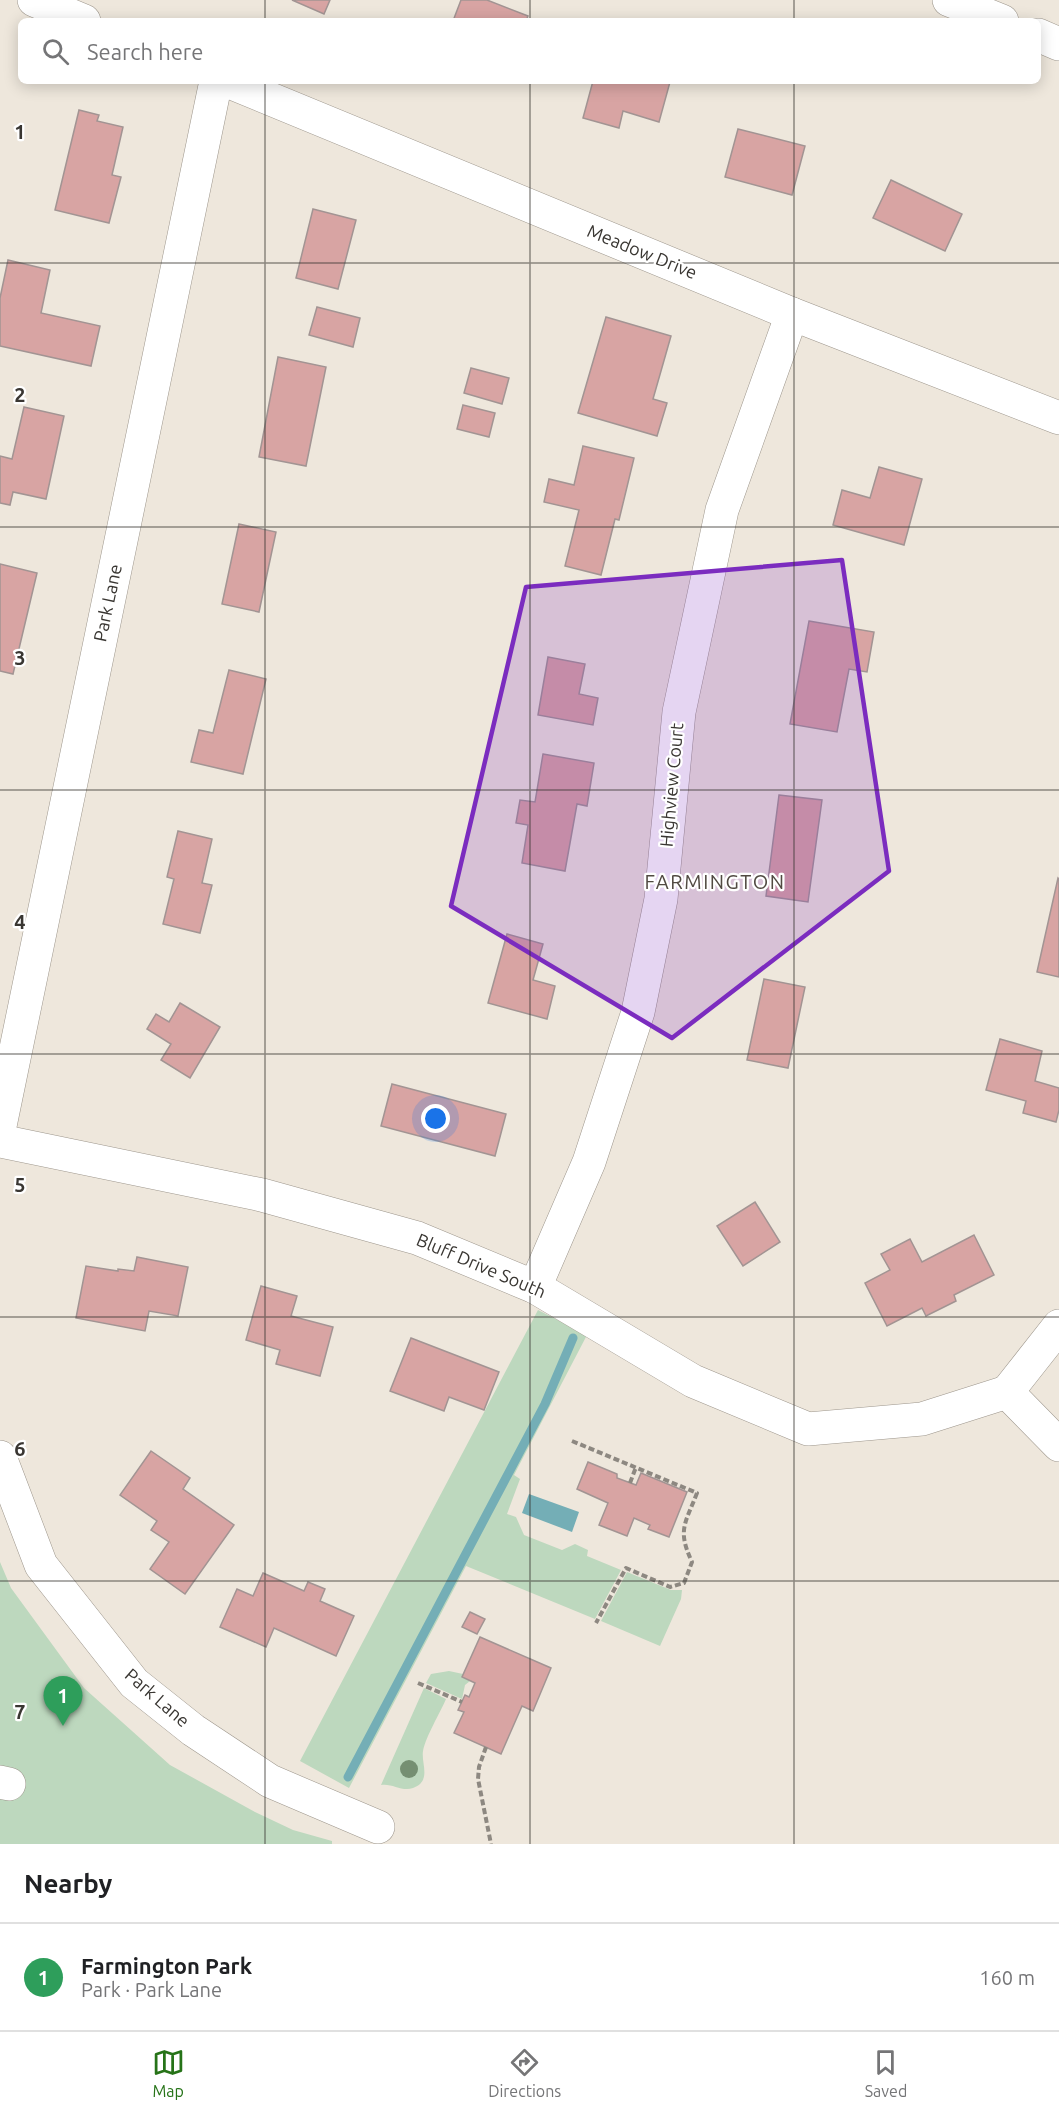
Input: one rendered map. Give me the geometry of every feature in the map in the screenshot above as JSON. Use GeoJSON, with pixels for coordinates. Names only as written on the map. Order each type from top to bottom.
{"type":"FeatureCollection","features":[{"type":"Feature","properties":{"kind":"street"},"geometry":{"type":"LineString","coordinates":[[34,0],[77,18]]}},
{"type":"Feature","properties":{"kind":"street"},"geometry":{"type":"LineString","coordinates":[[949,0],[994,18]]}},
{"type":"Feature","properties":{"kind":"street"},"geometry":{"type":"LineString","coordinates":[[1041,36],[1059,44]]}},
{"type":"Feature","properties":{"kind":"street","name":"Park Lane"},"geometry":{"type":"LineString","coordinates":[[0,1126],[215,84]]}},
{"type":"Feature","properties":{"kind":"street","name":"Meadow Drive"},"geometry":{"type":"LineString","coordinates":[[234,84],[792,314],[1059,417]]}},
{"type":"Feature","properties":{"kind":"street","name":"Highview Court"},"geometry":{"type":"LineString","coordinates":[[535,1287],[589,1162],[638,1012],[661,899],[679,712],[722,510],[792,314]]}},
{"type":"Feature","properties":{"kind":"street","name":"Bluff Drive South"},"geometry":{"type":"LineString","coordinates":[[0,1142],[273,1198],[417,1238],[535,1287],[693,1381],[808,1429],[922,1419],[1007,1392]]}},
{"type":"Feature","properties":{"kind":"street"},"geometry":{"type":"LineString","coordinates":[[1059,1326],[1007,1392],[1059,1445]]}},
{"type":"Feature","properties":{"kind":"street","name":"Park Lane"},"geometry":{"type":"LineString","coordinates":[[0,1457],[40,1564],[134,1683],[193,1730],[270,1781],[378,1827]]}},
{"type":"Feature","properties":{"kind":"path"},"geometry":{"type":"LineString","coordinates":[[572,1441],[697,1493],[682,1532],[684,1546],[692,1562],[684,1583],[670,1587],[626,1568],[596,1623]]}},
{"type":"Feature","properties":{"kind":"path"},"geometry":{"type":"LineString","coordinates":[[630,1483],[636,1467]]}},
{"type":"Feature","properties":{"kind":"path"},"geometry":{"type":"LineString","coordinates":[[418,1683],[462,1702]]}},
{"type":"Feature","properties":{"kind":"path"},"geometry":{"type":"LineString","coordinates":[[486,1747],[478,1767],[478,1779],[491,1844]]}},
{"type":"Feature","properties":{"kind":"highlighted area"},"geometry":{"type":"Polygon","coordinates":[[[842,560],[889,871],[672,1038],[451,906],[526,587],[842,560]]]}},
{"type":"Feature","properties":{"kind":"green space"},"geometry":{"type":"Polygon","coordinates":[[[538,1310],[587,1335],[514,1475],[520,1479],[507,1514],[516,1517],[524,1535],[562,1550],[575,1544],[588,1550],[587,1556],[621,1570],[595,1619],[466,1566],[349,1788],[300,1761],[538,1310]]]}},
{"type":"Feature","properties":{"kind":"green space"},"geometry":{"type":"Polygon","coordinates":[[[0,1562],[11,1588],[84,1688],[170,1765],[255,1812],[293,1830],[332,1841],[332,1844],[0,1844],[0,1562]]]}},
{"type":"Feature","properties":{"kind":"green space"},"geometry":{"type":"Polygon","coordinates":[[[627,1572],[671,1590],[682,1590],[681,1599],[660,1646],[601,1621],[627,1572]]]}},
{"type":"Feature","properties":{"kind":"green space"},"geometry":{"type":"Polygon","coordinates":[[[449,1671],[463,1674],[462,1677],[470,1681],[465,1685],[462,1699],[426,1683],[431,1674],[449,1671]]]}},
{"type":"Feature","properties":{"kind":"green space"},"geometry":{"type":"Polygon","coordinates":[[[424,1688],[446,1699],[423,1751],[424,1777],[419,1785],[409,1789],[381,1785],[424,1688]]]}},
{"type":"Feature","properties":{"kind":"water"},"geometry":{"type":"Polygon","coordinates":[[[529,1494],[579,1512],[572,1532],[522,1513],[529,1494]]]}},
{"type":"Feature","properties":{"kind":"building"},"geometry":{"type":"Polygon","coordinates":[[[292,0],[330,0],[324,14],[292,0]]]}},
{"type":"Feature","properties":{"kind":"building"},"geometry":{"type":"Polygon","coordinates":[[[461,0],[487,0],[528,16],[527,18],[454,18],[461,0]]]}},
{"type":"Feature","properties":{"kind":"building"},"geometry":{"type":"Polygon","coordinates":[[[592,84],[669,84],[659,122],[623,111],[619,128],[583,118],[592,84]]]}},
{"type":"Feature","properties":{"kind":"building"},"geometry":{"type":"Polygon","coordinates":[[[79,110],[99,115],[97,121],[123,127],[112,175],[121,177],[109,223],[55,210],[79,110]]]}},
{"type":"Feature","properties":{"kind":"building"},"geometry":{"type":"Polygon","coordinates":[[[738,129],[805,146],[792,195],[725,177],[738,129]]]}},
{"type":"Feature","properties":{"kind":"building"},"geometry":{"type":"Polygon","coordinates":[[[891,180],[962,214],[945,251],[873,218],[891,180]]]}},
{"type":"Feature","properties":{"kind":"building"},"geometry":{"type":"Polygon","coordinates":[[[313,209],[356,220],[338,289],[296,278],[313,209]]]}},
{"type":"Feature","properties":{"kind":"building"},"geometry":{"type":"Polygon","coordinates":[[[8,260],[50,270],[41,313],[100,326],[91,366],[0,346],[0,298],[8,260]]]}},
{"type":"Feature","properties":{"kind":"building"},"geometry":{"type":"Polygon","coordinates":[[[317,307],[360,318],[353,347],[309,335],[317,307]]]}},
{"type":"Feature","properties":{"kind":"building"},"geometry":{"type":"Polygon","coordinates":[[[606,317],[671,336],[653,399],[667,403],[657,436],[578,413],[606,317]]]}},
{"type":"Feature","properties":{"kind":"building"},"geometry":{"type":"Polygon","coordinates":[[[278,357],[326,367],[306,466],[259,457],[278,357]]]}},
{"type":"Feature","properties":{"kind":"building"},"geometry":{"type":"Polygon","coordinates":[[[471,368],[509,378],[502,404],[464,393],[471,368]]]}},
{"type":"Feature","properties":{"kind":"building"},"geometry":{"type":"Polygon","coordinates":[[[463,405],[495,413],[489,437],[457,429],[463,405]]]}},
{"type":"Feature","properties":{"kind":"building"},"geometry":{"type":"Polygon","coordinates":[[[24,407],[64,416],[46,499],[13,492],[10,505],[0,503],[0,456],[12,459],[24,407]]]}},
{"type":"Feature","properties":{"kind":"building"},"geometry":{"type":"Polygon","coordinates":[[[583,446],[634,458],[619,520],[615,519],[601,575],[565,566],[579,510],[544,502],[549,479],[574,485],[583,446]]]}},
{"type":"Feature","properties":{"kind":"building"},"geometry":{"type":"Polygon","coordinates":[[[879,467],[922,479],[904,545],[833,525],[842,490],[870,498],[879,467]]]}},
{"type":"Feature","properties":{"kind":"building"},"geometry":{"type":"Polygon","coordinates":[[[239,524],[276,532],[259,612],[222,604],[239,524]]]}},
{"type":"Feature","properties":{"kind":"building"},"geometry":{"type":"Polygon","coordinates":[[[0,564],[37,573],[13,674],[0,671],[0,564]]]}},
{"type":"Feature","properties":{"kind":"building"},"geometry":{"type":"Polygon","coordinates":[[[809,621],[874,632],[867,672],[849,669],[837,732],[790,724],[809,621]]]}},
{"type":"Feature","properties":{"kind":"building"},"geometry":{"type":"Polygon","coordinates":[[[548,657],[585,664],[579,694],[598,698],[593,725],[538,715],[548,657]]]}},
{"type":"Feature","properties":{"kind":"building"},"geometry":{"type":"Polygon","coordinates":[[[229,670],[266,679],[243,774],[191,762],[199,730],[213,733],[229,670]]]}},
{"type":"Feature","properties":{"kind":"building"},"geometry":{"type":"Polygon","coordinates":[[[543,754],[594,763],[587,806],[577,804],[565,871],[522,863],[528,825],[516,823],[520,800],[535,802],[543,754]]]}},
{"type":"Feature","properties":{"kind":"building"},"geometry":{"type":"Polygon","coordinates":[[[779,795],[822,800],[808,902],[766,896],[779,795]]]}},
{"type":"Feature","properties":{"kind":"building"},"geometry":{"type":"Polygon","coordinates":[[[178,831],[212,839],[202,883],[212,885],[200,933],[163,924],[174,879],[167,877],[178,831]]]}},
{"type":"Feature","properties":{"kind":"building"},"geometry":{"type":"Polygon","coordinates":[[[1059,879],[1059,977],[1037,972],[1059,879]]]}},
{"type":"Feature","properties":{"kind":"building"},"geometry":{"type":"Polygon","coordinates":[[[507,934],[543,944],[533,980],[555,986],[547,1019],[488,1003],[507,934]]]}},
{"type":"Feature","properties":{"kind":"building"},"geometry":{"type":"Polygon","coordinates":[[[764,979],[805,987],[788,1068],[747,1060],[764,979]]]}},
{"type":"Feature","properties":{"kind":"building"},"geometry":{"type":"Polygon","coordinates":[[[180,1003],[220,1027],[190,1078],[161,1060],[171,1044],[147,1029],[156,1014],[169,1022],[180,1003]]]}},
{"type":"Feature","properties":{"kind":"building"},"geometry":{"type":"Polygon","coordinates":[[[1000,1039],[1042,1051],[1035,1081],[1059,1088],[1059,1110],[1056,1122],[1023,1113],[1026,1101],[986,1090],[1000,1039]]]}},
{"type":"Feature","properties":{"kind":"building"},"geometry":{"type":"Polygon","coordinates":[[[392,1084],[506,1114],[495,1156],[381,1126],[392,1084]]]}},
{"type":"Feature","properties":{"kind":"building"},"geometry":{"type":"Polygon","coordinates":[[[755,1202],[780,1242],[743,1266],[717,1226],[755,1202]]]}},
{"type":"Feature","properties":{"kind":"building"},"geometry":{"type":"Polygon","coordinates":[[[974,1235],[994,1275],[954,1295],[956,1301],[926,1316],[922,1308],[887,1326],[865,1283],[890,1270],[881,1254],[910,1239],[922,1262],[974,1235]]]}},
{"type":"Feature","properties":{"kind":"building"},"geometry":{"type":"Polygon","coordinates":[[[137,1257],[188,1267],[178,1316],[149,1311],[145,1331],[76,1318],[86,1266],[134,1271],[137,1257]]]}},
{"type":"Feature","properties":{"kind":"building"},"geometry":{"type":"Polygon","coordinates":[[[261,1286],[297,1296],[291,1316],[333,1327],[320,1376],[276,1364],[280,1350],[246,1340],[261,1286]]]}},
{"type":"Feature","properties":{"kind":"building"},"geometry":{"type":"Polygon","coordinates":[[[411,1338],[499,1372],[484,1410],[449,1397],[444,1411],[390,1391],[411,1338]]]}},
{"type":"Feature","properties":{"kind":"building"},"geometry":{"type":"Polygon","coordinates":[[[151,1451],[190,1478],[183,1489],[234,1525],[185,1594],[150,1569],[169,1542],[151,1530],[157,1521],[120,1495],[151,1451]]]}},
{"type":"Feature","properties":{"kind":"building"},"geometry":{"type":"Polygon","coordinates":[[[588,1462],[617,1474],[617,1478],[636,1485],[641,1473],[687,1492],[669,1537],[648,1529],[650,1525],[634,1518],[627,1536],[599,1525],[608,1503],[577,1489],[588,1462]]]}},
{"type":"Feature","properties":{"kind":"building"},"geometry":{"type":"Polygon","coordinates":[[[263,1573],[304,1591],[308,1582],[325,1589],[320,1601],[354,1616],[336,1656],[274,1628],[266,1647],[220,1627],[237,1589],[253,1596],[263,1573]]]}},
{"type":"Feature","properties":{"kind":"building"},"geometry":{"type":"Polygon","coordinates":[[[470,1612],[485,1619],[477,1634],[462,1627],[470,1612]]]}},
{"type":"Feature","properties":{"kind":"building"},"geometry":{"type":"Polygon","coordinates":[[[480,1637],[551,1668],[533,1711],[522,1706],[501,1754],[454,1733],[464,1712],[458,1710],[465,1695],[469,1697],[475,1683],[462,1677],[480,1637]]]}},
{"type":"Feature","properties":{"kind":"waterway"},"geometry":{"type":"LineString","coordinates":[[348,1777],[545,1404],[573,1338]]}},
{"type":"Feature","properties":{"kind":"place","name":"Farmington Park"},"geometry":{"type":"Point","coordinates":[63,1726]}},
{"type":"Feature","properties":{"kind":"district","name":"FARMINGTON"},"geometry":{"type":"Point","coordinates":[715,882]}}]}
